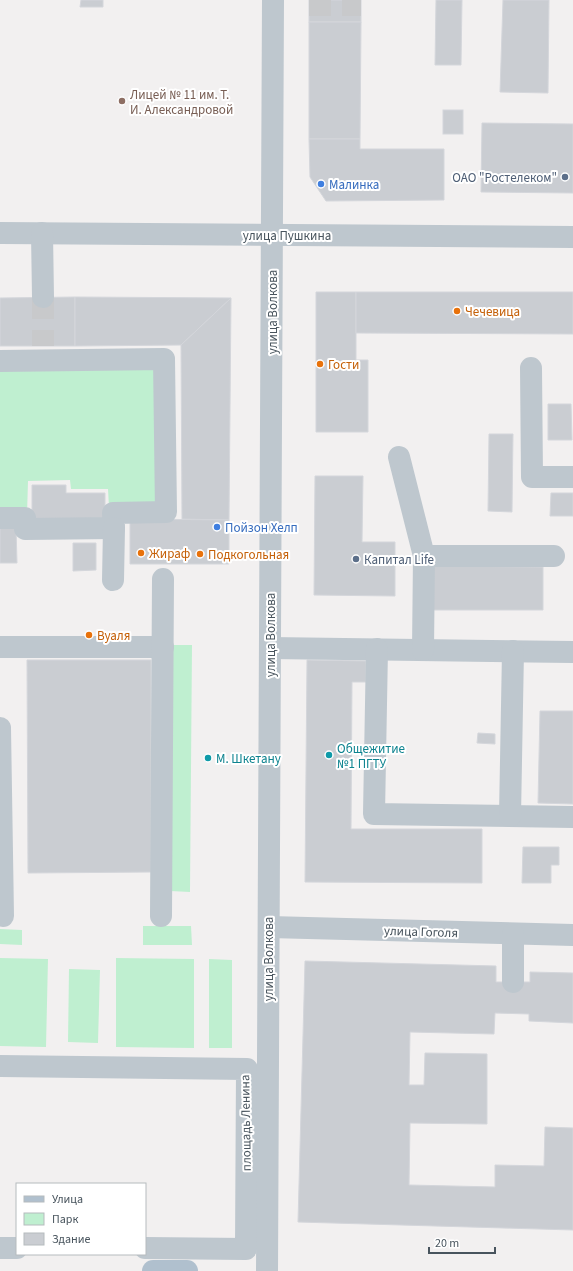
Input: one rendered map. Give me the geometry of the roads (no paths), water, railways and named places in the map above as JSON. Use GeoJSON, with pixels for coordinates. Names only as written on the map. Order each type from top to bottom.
{"type":"FeatureCollection","features":[{"type":"Feature","properties":{"kind":"main road"},"geometry":{"type":"LineString","coordinates":[[153,1271],[188,1271]]}},
{"type":"Feature","properties":{"kind":"street","name":"улица Волкова"},"geometry":{"type":"LineString","coordinates":[[267,1271],[273,0]]}},
{"type":"Feature","properties":{"kind":"street","name":"улица Пушкина"},"geometry":{"type":"LineString","coordinates":[[0,233],[573,237]]}},
{"type":"Feature","properties":{"kind":"street"},"geometry":{"type":"LineString","coordinates":[[42,233],[43,298]]}},
{"type":"Feature","properties":{"kind":"street"},"geometry":{"type":"LineString","coordinates":[[0,361],[43,353],[164,359],[166,512],[113,513],[113,580]]}},
{"type":"Feature","properties":{"kind":"street"},"geometry":{"type":"LineString","coordinates":[[531,368],[532,477],[573,477]]}},
{"type":"Feature","properties":{"kind":"street"},"geometry":{"type":"LineString","coordinates":[[399,457],[424,556],[423,650]]}},
{"type":"Feature","properties":{"kind":"street"},"geometry":{"type":"LineString","coordinates":[[0,518],[25,518],[26,528],[114,528]]}},
{"type":"Feature","properties":{"kind":"street"},"geometry":{"type":"LineString","coordinates":[[424,556],[554,556]]}},
{"type":"Feature","properties":{"kind":"street"},"geometry":{"type":"LineString","coordinates":[[162,916],[163,579]]}},
{"type":"Feature","properties":{"kind":"street"},"geometry":{"type":"LineString","coordinates":[[0,647],[163,647]]}},
{"type":"Feature","properties":{"kind":"street"},"geometry":{"type":"LineString","coordinates":[[270,648],[573,652]]}},
{"type":"Feature","properties":{"kind":"street"},"geometry":{"type":"LineString","coordinates":[[377,650],[374,814],[573,817]]}},
{"type":"Feature","properties":{"kind":"street"},"geometry":{"type":"LineString","coordinates":[[510,816],[513,651]]}},
{"type":"Feature","properties":{"kind":"street"},"geometry":{"type":"LineString","coordinates":[[0,728],[2,908]]}},
{"type":"Feature","properties":{"kind":"street","name":"улица Гоголя"},"geometry":{"type":"LineString","coordinates":[[269,927],[573,936]]}},
{"type":"Feature","properties":{"kind":"street"},"geometry":{"type":"LineString","coordinates":[[513,934],[513,982]]}},
{"type":"Feature","properties":{"kind":"street","name":"площадь Ленина"},"geometry":{"type":"LineString","coordinates":[[0,1066],[247,1069],[246,1249],[146,1248]]}},
{"type":"Feature","properties":{"kind":"street"},"geometry":{"type":"LineString","coordinates":[[0,1248],[16,1248]]}},
{"type":"Feature","properties":{"kind":"tunnel"},"geometry":{"type":"LineString","coordinates":[[309,5],[361,5]]}},
{"type":"Feature","properties":{"kind":"tunnel"},"geometry":{"type":"LineString","coordinates":[[43,297],[43,346]]}},
{"type":"Feature","properties":{"kind":"place","name":"Лицей № 11 им. Т. И. Александровой"},"geometry":{"type":"Point","coordinates":[122,101]}},
{"type":"Feature","properties":{"kind":"place","name":"ОАО \"Ростелеком\""},"geometry":{"type":"Point","coordinates":[565,177]}},
{"type":"Feature","properties":{"kind":"place","name":"Малинка"},"geometry":{"type":"Point","coordinates":[321,184]}},
{"type":"Feature","properties":{"kind":"place","name":"Чечевица"},"geometry":{"type":"Point","coordinates":[457,311]}},
{"type":"Feature","properties":{"kind":"place","name":"Гости"},"geometry":{"type":"Point","coordinates":[320,364]}},
{"type":"Feature","properties":{"kind":"place","name":"Пойзон Хелп"},"geometry":{"type":"Point","coordinates":[217,527]}},
{"type":"Feature","properties":{"kind":"place","name":"Жираф"},"geometry":{"type":"Point","coordinates":[141,553]}},
{"type":"Feature","properties":{"kind":"place","name":"Подкогольная"},"geometry":{"type":"Point","coordinates":[200,554]}},
{"type":"Feature","properties":{"kind":"place","name":"Капитал Life"},"geometry":{"type":"Point","coordinates":[356,559]}},
{"type":"Feature","properties":{"kind":"place","name":"Вуаля"},"geometry":{"type":"Point","coordinates":[89,635]}},
{"type":"Feature","properties":{"kind":"place","name":"Общежитие №1 ПГТУ"},"geometry":{"type":"Point","coordinates":[329,755]}},
{"type":"Feature","properties":{"kind":"place","name":"М. Шкетану"},"geometry":{"type":"Point","coordinates":[208,758]}}]}
